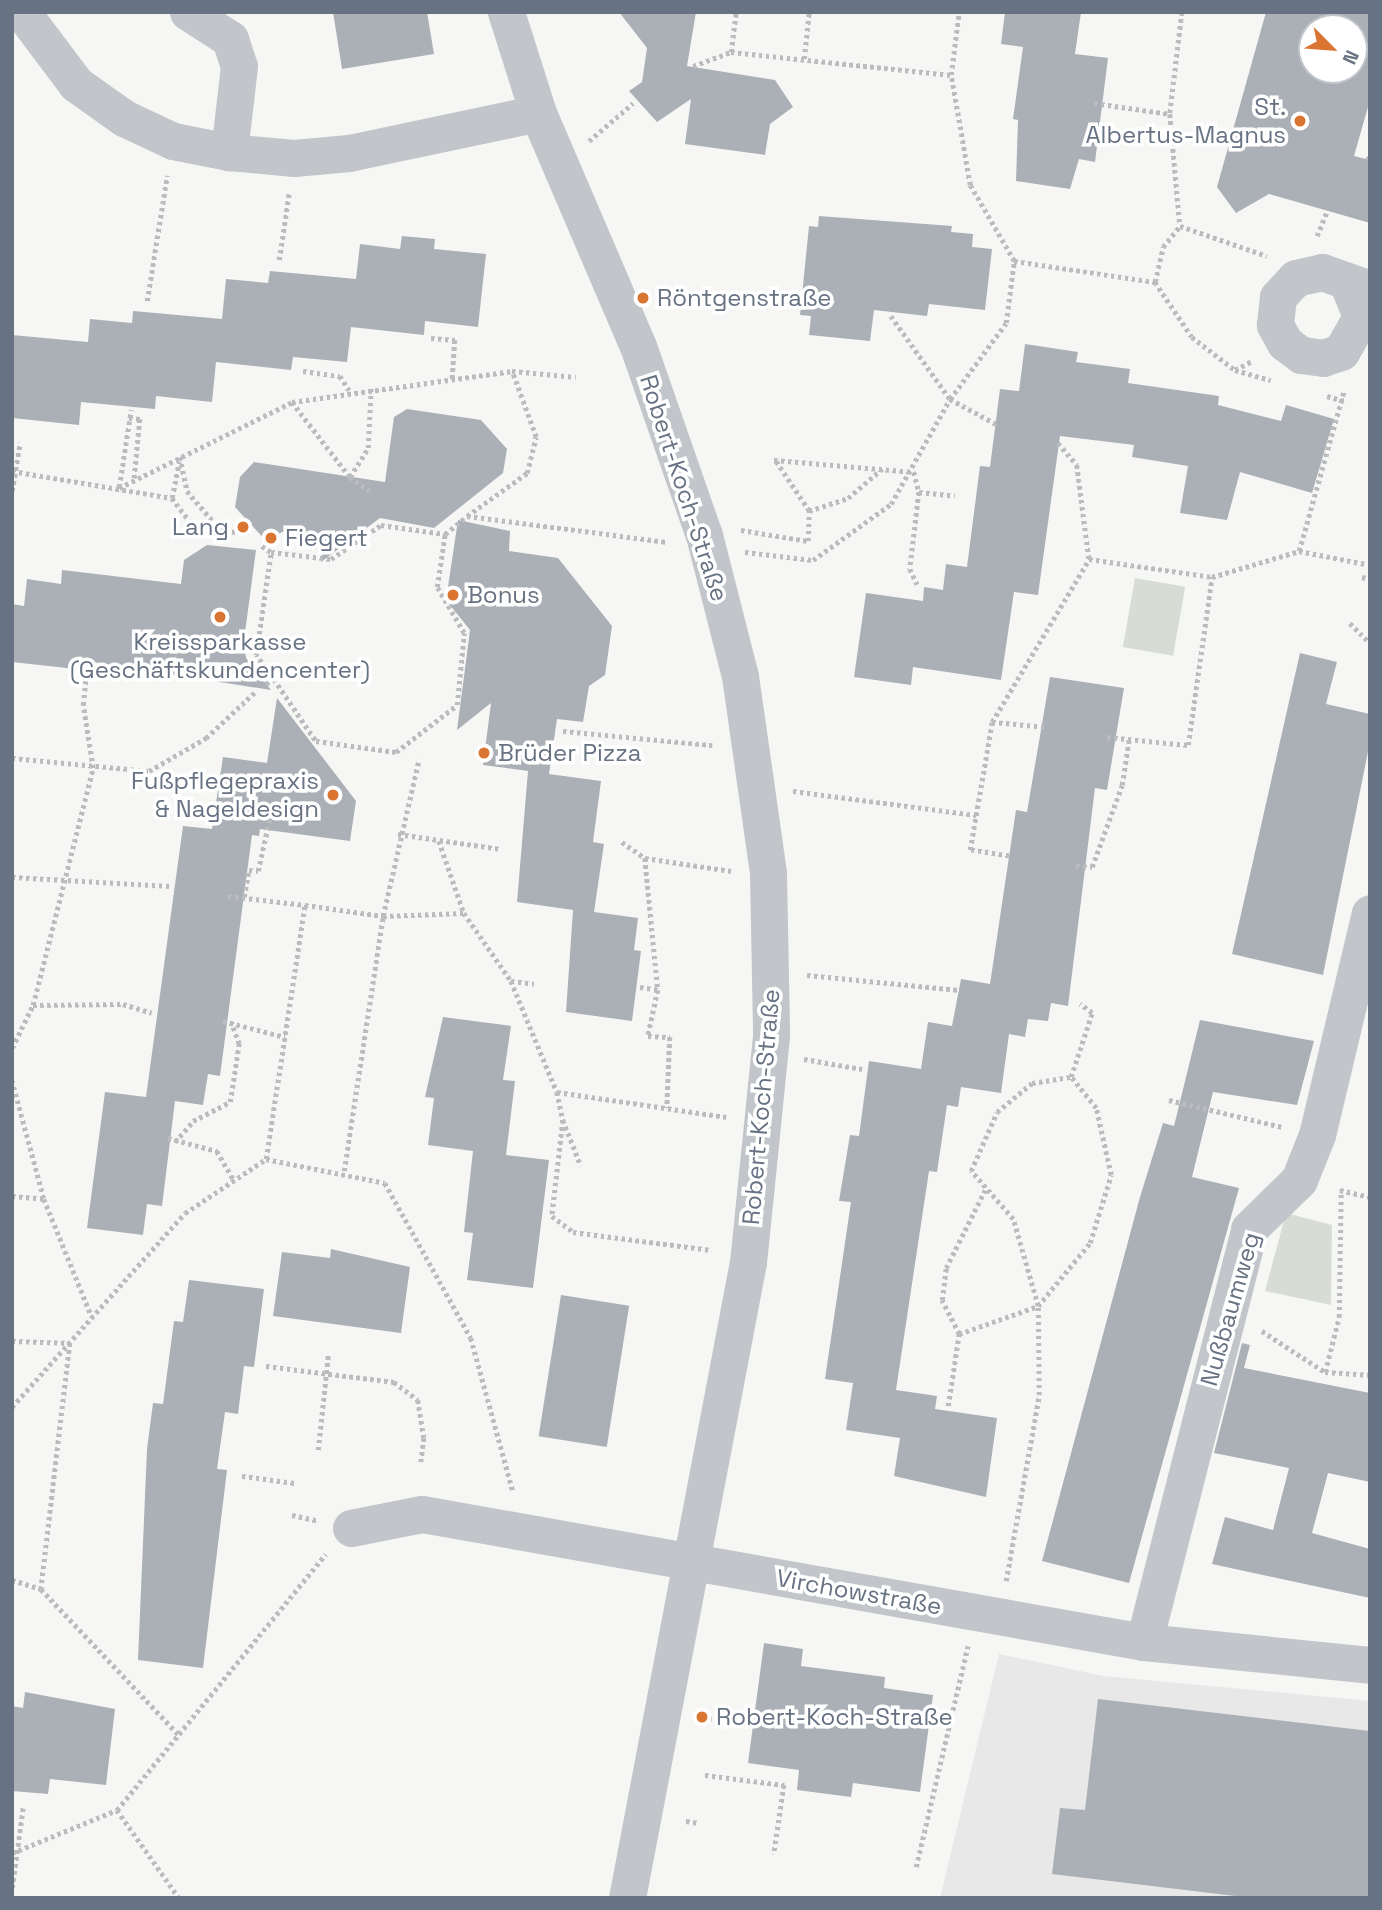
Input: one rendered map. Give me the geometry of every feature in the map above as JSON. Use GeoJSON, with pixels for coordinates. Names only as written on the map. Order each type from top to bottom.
{"type":"FeatureCollection","features":[{"type":"Feature","properties":{"kind":"street"},"geometry":{"type":"LineString","coordinates":[[22,12],[76,84],[124,118],[173,141],[229,152],[294,158],[432,140],[538,113]]}},
{"type":"Feature","properties":{"kind":"street"},"geometry":{"type":"LineString","coordinates":[[188,12],[230,39],[239,66],[229,152]]}},
{"type":"Feature","properties":{"kind":"street","name":"Robert-Koch-Straße"},"geometry":{"type":"LineString","coordinates":[[506,12],[538,113],[638,346],[697,513],[740,676],[768,873],[771,1036],[748,1262],[627,1898]]}},
{"type":"Feature","properties":{"kind":"street"},"geometry":{"type":"LineString","coordinates":[[1322,272],[1362,301],[1341,352],[1323,358],[1301,355],[1285,343],[1275,325],[1278,297],[1296,278],[1322,272]]}},
{"type":"Feature","properties":{"kind":"street","name":"Nußbaumweg"},"geometry":{"type":"LineString","coordinates":[[1144,1642],[1249,1229],[1299,1180],[1317,1135],[1370,914]]}},
{"type":"Feature","properties":{"kind":"street","name":"Virchowstraße"},"geometry":{"type":"LineString","coordinates":[[351,1528],[422,1514],[1144,1642],[1370,1665]]}},
{"type":"Feature","properties":{"kind":"path"},"geometry":{"type":"LineString","coordinates":[[731,52],[736,12]]}},
{"type":"Feature","properties":{"kind":"path"},"geometry":{"type":"LineString","coordinates":[[804,60],[809,12]]}},
{"type":"Feature","properties":{"kind":"path"},"geometry":{"type":"LineString","coordinates":[[891,504],[914,472],[950,399],[1006,323],[1014,261],[970,185],[951,75],[959,12]]}},
{"type":"Feature","properties":{"kind":"path"},"geometry":{"type":"LineString","coordinates":[[1182,12],[1170,114],[1180,226],[1163,247],[1155,282],[1192,337],[1235,370],[1286,385]]}},
{"type":"Feature","properties":{"kind":"path"},"geometry":{"type":"LineString","coordinates":[[693,66],[731,52],[951,75]]}},
{"type":"Feature","properties":{"kind":"path"},"geometry":{"type":"LineString","coordinates":[[557,158],[633,103]]}},
{"type":"Feature","properties":{"kind":"path"},"geometry":{"type":"LineString","coordinates":[[1094,103],[1170,114]]}},
{"type":"Feature","properties":{"kind":"path"},"geometry":{"type":"LineString","coordinates":[[147,301],[173,141]]}},
{"type":"Feature","properties":{"kind":"path"},"geometry":{"type":"LineString","coordinates":[[279,260],[294,158]]}},
{"type":"Feature","properties":{"kind":"path"},"geometry":{"type":"LineString","coordinates":[[1320,231],[1327,211]]}},
{"type":"Feature","properties":{"kind":"path"},"geometry":{"type":"LineString","coordinates":[[1180,226],[1226,242]]}},
{"type":"Feature","properties":{"kind":"path"},"geometry":{"type":"LineString","coordinates":[[1014,261],[1155,282]]}},
{"type":"Feature","properties":{"kind":"path"},"geometry":{"type":"LineString","coordinates":[[891,316],[950,399],[996,424]]}},
{"type":"Feature","properties":{"kind":"path"},"geometry":{"type":"LineString","coordinates":[[431,338],[455,340],[452,379]]}},
{"type":"Feature","properties":{"kind":"path"},"geometry":{"type":"LineString","coordinates":[[1299,551],[1345,401],[1341,352]]}},
{"type":"Feature","properties":{"kind":"path"},"geometry":{"type":"LineString","coordinates":[[303,371],[340,376],[349,390]]}},
{"type":"Feature","properties":{"kind":"path"},"geometry":{"type":"LineString","coordinates":[[271,552],[256,655],[316,741],[396,752],[419,739],[457,705],[464,633],[437,587],[445,534],[527,473],[536,437],[512,371]]}},
{"type":"Feature","properties":{"kind":"path"},"geometry":{"type":"LineString","coordinates":[[119,488],[292,402],[349,390],[512,371],[576,377]]}},
{"type":"Feature","properties":{"kind":"path"},"geometry":{"type":"LineString","coordinates":[[350,477],[368,448],[371,387]]}},
{"type":"Feature","properties":{"kind":"path"},"geometry":{"type":"LineString","coordinates":[[292,402],[350,477],[369,491]]}},
{"type":"Feature","properties":{"kind":"path"},"geometry":{"type":"LineString","coordinates":[[119,488],[131,410]]}},
{"type":"Feature","properties":{"kind":"path"},"geometry":{"type":"LineString","coordinates":[[129,418],[140,419],[134,481]]}},
{"type":"Feature","properties":{"kind":"path"},"geometry":{"type":"LineString","coordinates":[[12,491],[20,443]]}},
{"type":"Feature","properties":{"kind":"path"},"geometry":{"type":"LineString","coordinates":[[1009,856],[970,849],[992,722],[1089,559],[1077,466],[1058,443]]}},
{"type":"Feature","properties":{"kind":"path"},"geometry":{"type":"LineString","coordinates":[[172,498],[180,457]]}},
{"type":"Feature","properties":{"kind":"path"},"geometry":{"type":"LineString","coordinates":[[180,457],[187,491],[223,533]]}},
{"type":"Feature","properties":{"kind":"path"},"geometry":{"type":"LineString","coordinates":[[741,530],[808,541],[808,511],[774,460],[914,472]]}},
{"type":"Feature","properties":{"kind":"path"},"geometry":{"type":"LineString","coordinates":[[808,511],[848,498],[883,468]]}},
{"type":"Feature","properties":{"kind":"path"},"geometry":{"type":"LineString","coordinates":[[14,471],[172,498],[197,531],[249,531]]}},
{"type":"Feature","properties":{"kind":"path"},"geometry":{"type":"LineString","coordinates":[[914,472],[919,492],[910,569],[917,584]]}},
{"type":"Feature","properties":{"kind":"path"},"geometry":{"type":"LineString","coordinates":[[919,492],[955,496]]}},
{"type":"Feature","properties":{"kind":"path"},"geometry":{"type":"LineString","coordinates":[[467,516],[501,521]]}},
{"type":"Feature","properties":{"kind":"path"},"geometry":{"type":"LineString","coordinates":[[380,518],[382,524]]}},
{"type":"Feature","properties":{"kind":"path"},"geometry":{"type":"LineString","coordinates":[[262,546],[271,552],[331,559],[382,524],[445,534]]}},
{"type":"Feature","properties":{"kind":"path"},"geometry":{"type":"LineString","coordinates":[[1089,559],[1212,577],[1299,551],[1366,564]]}},
{"type":"Feature","properties":{"kind":"path"},"geometry":{"type":"LineString","coordinates":[[1107,737],[1188,746],[1212,577]]}},
{"type":"Feature","properties":{"kind":"path"},"geometry":{"type":"LineString","coordinates":[[1362,578],[1370,579]]}},
{"type":"Feature","properties":{"kind":"path"},"geometry":{"type":"LineString","coordinates":[[1350,623],[1370,643]]}},
{"type":"Feature","properties":{"kind":"path"},"geometry":{"type":"LineString","coordinates":[[12,1048],[33,1005],[93,768],[83,705],[86,674]]}},
{"type":"Feature","properties":{"kind":"path"},"geometry":{"type":"LineString","coordinates":[[266,684],[274,679]]}},
{"type":"Feature","properties":{"kind":"path"},"geometry":{"type":"LineString","coordinates":[[12,758],[93,768],[149,771],[206,738],[256,691]]}},
{"type":"Feature","properties":{"kind":"path"},"geometry":{"type":"LineString","coordinates":[[992,722],[1048,727]]}},
{"type":"Feature","properties":{"kind":"path"},"geometry":{"type":"LineString","coordinates":[[563,731],[712,745]]}},
{"type":"Feature","properties":{"kind":"path"},"geometry":{"type":"LineString","coordinates":[[1076,866],[1092,867],[1122,785],[1129,739]]}},
{"type":"Feature","properties":{"kind":"path"},"geometry":{"type":"LineString","coordinates":[[344,1171],[383,916],[398,834],[419,759]]}},
{"type":"Feature","properties":{"kind":"path"},"geometry":{"type":"LineString","coordinates":[[808,793],[976,815]]}},
{"type":"Feature","properties":{"kind":"path"},"geometry":{"type":"LineString","coordinates":[[244,897],[249,870],[258,871],[270,817]]}},
{"type":"Feature","properties":{"kind":"path"},"geometry":{"type":"LineString","coordinates":[[398,834],[501,849]]}},
{"type":"Feature","properties":{"kind":"path"},"geometry":{"type":"LineString","coordinates":[[439,841],[464,913],[511,981],[557,1091],[563,1120],[581,1166]]}},
{"type":"Feature","properties":{"kind":"path"},"geometry":{"type":"LineString","coordinates":[[622,842],[645,858],[731,871]]}},
{"type":"Feature","properties":{"kind":"path"},"geometry":{"type":"LineString","coordinates":[[645,858],[658,989],[648,1036],[670,1037],[667,1108]]}},
{"type":"Feature","properties":{"kind":"path"},"geometry":{"type":"LineString","coordinates":[[12,877],[64,877],[170,886]]}},
{"type":"Feature","properties":{"kind":"path"},"geometry":{"type":"LineString","coordinates":[[228,896],[383,916],[464,913]]}},
{"type":"Feature","properties":{"kind":"path"},"geometry":{"type":"LineString","coordinates":[[266,1159],[305,905]]}},
{"type":"Feature","properties":{"kind":"path"},"geometry":{"type":"LineString","coordinates":[[803,975],[959,990]]}},
{"type":"Feature","properties":{"kind":"path"},"geometry":{"type":"LineString","coordinates":[[511,981],[534,984]]}},
{"type":"Feature","properties":{"kind":"path"},"geometry":{"type":"LineString","coordinates":[[640,987],[658,989]]}},
{"type":"Feature","properties":{"kind":"path"},"geometry":{"type":"LineString","coordinates":[[33,1005],[123,1004],[152,1013]]}},
{"type":"Feature","properties":{"kind":"path"},"geometry":{"type":"LineString","coordinates":[[1071,1077],[1092,1013],[1080,1004]]}},
{"type":"Feature","properties":{"kind":"path"},"geometry":{"type":"LineString","coordinates":[[223,1021],[285,1037]]}},
{"type":"Feature","properties":{"kind":"path"},"geometry":{"type":"LineString","coordinates":[[175,1142],[193,1121],[220,1113],[230,1102],[239,1044],[230,1022]]}},
{"type":"Feature","properties":{"kind":"path"},"geometry":{"type":"LineString","coordinates":[[801,1058],[862,1069]]}},
{"type":"Feature","properties":{"kind":"path"},"geometry":{"type":"LineString","coordinates":[[916,1867],[987,1614],[1039,1395],[1038,1306],[1013,1219],[971,1171],[997,1112],[1032,1083],[1071,1077]]}},
{"type":"Feature","properties":{"kind":"path"},"geometry":{"type":"LineString","coordinates":[[959,1334],[1038,1306],[1090,1243],[1111,1175],[1096,1108],[1071,1077]]}},
{"type":"Feature","properties":{"kind":"path"},"geometry":{"type":"LineString","coordinates":[[12,1080],[44,1199],[92,1317]]}},
{"type":"Feature","properties":{"kind":"path"},"geometry":{"type":"LineString","coordinates":[[557,1091],[764,1123]]}},
{"type":"Feature","properties":{"kind":"path"},"geometry":{"type":"LineString","coordinates":[[1169,1100],[1317,1135]]}},
{"type":"Feature","properties":{"kind":"path"},"geometry":{"type":"LineString","coordinates":[[563,1120],[552,1216],[573,1232],[719,1252]]}},
{"type":"Feature","properties":{"kind":"path"},"geometry":{"type":"LineString","coordinates":[[168,1138],[217,1151],[234,1181]]}},
{"type":"Feature","properties":{"kind":"path"},"geometry":{"type":"LineString","coordinates":[[12,1407],[185,1213],[266,1159],[344,1171],[384,1183],[471,1338],[513,1492],[513,1531]]}},
{"type":"Feature","properties":{"kind":"path"},"geometry":{"type":"LineString","coordinates":[[948,1406],[959,1334],[942,1300],[946,1268],[985,1190]]}},
{"type":"Feature","properties":{"kind":"path"},"geometry":{"type":"LineString","coordinates":[[1325,1372],[1339,1317],[1341,1190]]}},
{"type":"Feature","properties":{"kind":"path"},"geometry":{"type":"LineString","coordinates":[[12,1196],[44,1199]]}},
{"type":"Feature","properties":{"kind":"path"},"geometry":{"type":"LineString","coordinates":[[1224,1322],[1273,1334],[1325,1372],[1370,1375]]}},
{"type":"Feature","properties":{"kind":"path"},"geometry":{"type":"LineString","coordinates":[[12,1341],[70,1343]]}},
{"type":"Feature","properties":{"kind":"path"},"geometry":{"type":"LineString","coordinates":[[41,1589],[70,1343]]}},
{"type":"Feature","properties":{"kind":"path"},"geometry":{"type":"LineString","coordinates":[[318,1451],[328,1356]]}},
{"type":"Feature","properties":{"kind":"path"},"geometry":{"type":"LineString","coordinates":[[266,1366],[394,1382],[418,1400],[425,1438],[421,1462]]}},
{"type":"Feature","properties":{"kind":"path"},"geometry":{"type":"LineString","coordinates":[[242,1476],[295,1483]]}},
{"type":"Feature","properties":{"kind":"path"},"geometry":{"type":"LineString","coordinates":[[14,1853],[117,1811],[351,1528]]}},
{"type":"Feature","properties":{"kind":"path"},"geometry":{"type":"LineString","coordinates":[[12,1580],[41,1589],[180,1736]]}},
{"type":"Feature","properties":{"kind":"path"},"geometry":{"type":"LineString","coordinates":[[702,1717],[712,1719]]}},
{"type":"Feature","properties":{"kind":"path"},"geometry":{"type":"LineString","coordinates":[[705,1775],[784,1785],[775,1854]]}},
{"type":"Feature","properties":{"kind":"path"},"geometry":{"type":"LineString","coordinates":[[12,1888],[14,1853],[23,1808]]}},
{"type":"Feature","properties":{"kind":"path"},"geometry":{"type":"LineString","coordinates":[[117,1811],[178,1898]]}},
{"type":"Feature","properties":{"kind":"path"},"geometry":{"type":"LineString","coordinates":[[686,1821],[699,1823]]}},
{"type":"Feature","properties":{"kind":"shaded area"},"geometry":{"type":"Polygon","coordinates":[[[1135,578],[1185,587],[1173,656],[1123,647],[1135,578]]]}},
{"type":"Feature","properties":{"kind":"shaded area"},"geometry":{"type":"Polygon","coordinates":[[[1286,1213],[1332,1225],[1331,1305],[1265,1291],[1286,1213]]]}},
{"type":"Feature","properties":{"kind":"shaded area"},"geometry":{"type":"Polygon","coordinates":[[[999,1654],[1104,1676],[1370,1701],[1370,1898],[940,1898],[999,1654]]]}},
{"type":"Feature","properties":{"kind":"building"},"geometry":{"type":"Polygon","coordinates":[[[333,12],[427,12],[434,54],[342,69],[333,12]]]}},
{"type":"Feature","properties":{"kind":"building"},"geometry":{"type":"Polygon","coordinates":[[[619,12],[696,12],[687,66],[775,80],[793,107],[770,124],[765,155],[685,144],[691,99],[657,122],[629,91],[642,82],[647,48],[619,12]]]}},
{"type":"Feature","properties":{"kind":"building"},"geometry":{"type":"Polygon","coordinates":[[[1005,12],[1081,12],[1075,54],[1108,58],[1095,162],[1079,159],[1070,189],[1016,181],[1018,120],[1013,119],[1023,47],[1001,44],[1005,12]]]}},
{"type":"Feature","properties":{"kind":"building","name":"St. Albertus-Magnus"},"geometry":{"type":"Polygon","coordinates":[[[1266,12],[1370,12],[1370,100],[1354,156],[1370,160],[1370,223],[1269,194],[1236,213],[1217,187],[1266,12]]]}},
{"type":"Feature","properties":{"kind":"building"},"geometry":{"type":"Polygon","coordinates":[[[819,216],[952,226],[951,232],[973,234],[972,247],[992,249],[985,310],[929,304],[927,316],[874,310],[870,341],[809,335],[811,316],[800,315],[809,226],[818,227],[819,216]]]}},
{"type":"Feature","properties":{"kind":"building"},"geometry":{"type":"Polygon","coordinates":[[[402,236],[435,239],[434,249],[486,254],[478,327],[425,321],[424,335],[351,327],[347,362],[293,357],[291,370],[216,362],[212,402],[156,396],[155,409],[81,402],[79,425],[12,418],[12,335],[88,342],[90,319],[132,323],[133,311],[222,319],[226,279],[268,283],[270,271],[356,279],[360,244],[400,249],[402,236]]]}},
{"type":"Feature","properties":{"kind":"building"},"geometry":{"type":"Polygon","coordinates":[[[1025,344],[1078,352],[1076,362],[1130,369],[1128,383],[1219,396],[1218,405],[1281,421],[1286,405],[1334,419],[1312,493],[1240,472],[1227,520],[1180,513],[1188,466],[1132,457],[1134,445],[1060,436],[1038,595],[1014,592],[1001,680],[913,667],[911,685],[854,677],[866,593],[923,601],[924,587],[943,590],[946,564],[967,567],[980,466],[990,467],[1000,389],[1019,391],[1025,344]]]}},
{"type":"Feature","properties":{"kind":"building"},"geometry":{"type":"Polygon","coordinates":[[[407,409],[481,420],[507,449],[503,473],[434,528],[380,518],[321,562],[325,538],[282,532],[267,542],[235,507],[240,477],[254,462],[385,482],[394,417],[407,409]]]}},
{"type":"Feature","properties":{"kind":"building"},"geometry":{"type":"Polygon","coordinates":[[[458,520],[510,531],[509,551],[558,558],[612,626],[605,675],[589,686],[583,722],[557,719],[549,774],[601,781],[593,842],[604,844],[594,912],[638,918],[634,950],[641,951],[632,1021],[566,1012],[573,910],[517,902],[528,771],[483,765],[491,703],[457,730],[470,630],[446,600],[458,520]]]}},
{"type":"Feature","properties":{"kind":"building"},"geometry":{"type":"Polygon","coordinates":[[[207,545],[256,550],[244,640],[246,658],[271,690],[87,661],[85,670],[12,662],[12,604],[24,606],[27,579],[61,584],[62,570],[181,584],[184,560],[207,545]]]}},
{"type":"Feature","properties":{"kind":"building"},"geometry":{"type":"Polygon","coordinates":[[[1300,653],[1337,662],[1326,704],[1370,714],[1370,742],[1323,975],[1232,954],[1300,653]]]}},
{"type":"Feature","properties":{"kind":"building"},"geometry":{"type":"Polygon","coordinates":[[[1050,677],[1124,688],[1107,790],[1095,788],[1068,1006],[1051,1003],[1048,1021],[1028,1019],[1025,1037],[1009,1034],[1001,1093],[961,1087],[958,1107],[947,1105],[937,1172],[929,1171],[896,1390],[937,1396],[935,1409],[997,1418],[986,1497],[894,1476],[900,1438],[846,1430],[853,1383],[825,1379],[851,1202],[839,1201],[850,1135],[859,1136],[869,1061],[921,1069],[928,1022],[952,1026],[961,979],[990,984],[1016,810],[1027,812],[1050,677]]]}},
{"type":"Feature","properties":{"kind":"building"},"geometry":{"type":"Polygon","coordinates":[[[277,698],[356,801],[350,841],[260,829],[259,836],[252,835],[220,1076],[208,1074],[203,1105],[175,1101],[162,1206],[147,1204],[143,1235],[87,1228],[105,1092],[146,1097],[183,826],[212,829],[223,757],[267,763],[277,698]]]}},
{"type":"Feature","properties":{"kind":"building"},"geometry":{"type":"Polygon","coordinates":[[[443,1017],[511,1026],[503,1080],[515,1081],[506,1155],[549,1160],[533,1288],[467,1280],[473,1233],[464,1232],[473,1151],[428,1145],[434,1098],[425,1097],[443,1017]]]}},
{"type":"Feature","properties":{"kind":"building"},"geometry":{"type":"Polygon","coordinates":[[[1200,1020],[1314,1041],[1297,1105],[1213,1092],[1192,1177],[1239,1188],[1129,1583],[1042,1561],[1140,1197],[1163,1123],[1174,1126],[1200,1020]]]}},
{"type":"Feature","properties":{"kind":"building"},"geometry":{"type":"Polygon","coordinates":[[[331,1249],[410,1267],[401,1333],[273,1316],[282,1252],[330,1258],[331,1249]]]}},
{"type":"Feature","properties":{"kind":"building"},"geometry":{"type":"Polygon","coordinates":[[[189,1280],[264,1289],[254,1367],[244,1366],[238,1414],[225,1412],[217,1469],[227,1470],[203,1668],[138,1660],[147,1449],[153,1403],[163,1404],[174,1321],[183,1322],[189,1280]]]}},
{"type":"Feature","properties":{"kind":"building"},"geometry":{"type":"Polygon","coordinates":[[[561,1295],[629,1306],[607,1447],[539,1436],[561,1295]]]}},
{"type":"Feature","properties":{"kind":"building"},"geometry":{"type":"Polygon","coordinates":[[[1242,1343],[1250,1345],[1244,1368],[1370,1393],[1370,1482],[1328,1473],[1312,1533],[1370,1549],[1370,1598],[1212,1564],[1225,1517],[1273,1530],[1289,1468],[1214,1453],[1242,1343]]]}},
{"type":"Feature","properties":{"kind":"building"},"geometry":{"type":"Polygon","coordinates":[[[764,1643],[803,1649],[801,1666],[885,1677],[884,1688],[933,1695],[920,1792],[853,1783],[851,1797],[797,1790],[799,1770],[748,1763],[764,1643]]]}},
{"type":"Feature","properties":{"kind":"building"},"geometry":{"type":"Polygon","coordinates":[[[25,1692],[115,1709],[106,1785],[50,1779],[48,1794],[12,1791],[12,1706],[23,1708],[25,1692]]]}},
{"type":"Feature","properties":{"kind":"building"},"geometry":{"type":"Polygon","coordinates":[[[1098,1699],[1370,1731],[1370,1898],[1252,1898],[1052,1874],[1060,1808],[1085,1810],[1098,1699]]]}},
{"type":"Feature","properties":{"kind":"place","name":"St. Albertus-Magnus"},"geometry":{"type":"Point","coordinates":[1300,121]}},
{"type":"Feature","properties":{"kind":"place","name":"Röntgenstraße"},"geometry":{"type":"Point","coordinates":[643,298]}},
{"type":"Feature","properties":{"kind":"place","name":"Lang"},"geometry":{"type":"Point","coordinates":[243,527]}},
{"type":"Feature","properties":{"kind":"place","name":"Fiegert"},"geometry":{"type":"Point","coordinates":[271,538]}},
{"type":"Feature","properties":{"kind":"place","name":"Bonus"},"geometry":{"type":"Point","coordinates":[453,595]}},
{"type":"Feature","properties":{"kind":"place","name":"Kreissparkasse (Geschäftskundencenter)"},"geometry":{"type":"Point","coordinates":[220,617]}},
{"type":"Feature","properties":{"kind":"place","name":"Brüder Pizza"},"geometry":{"type":"Point","coordinates":[484,753]}},
{"type":"Feature","properties":{"kind":"place","name":"Fußpflegepraxis & Nageldesign"},"geometry":{"type":"Point","coordinates":[333,795]}},
{"type":"Feature","properties":{"kind":"place","name":"Robert-Koch-Straße"},"geometry":{"type":"Point","coordinates":[702,1717]}}]}
